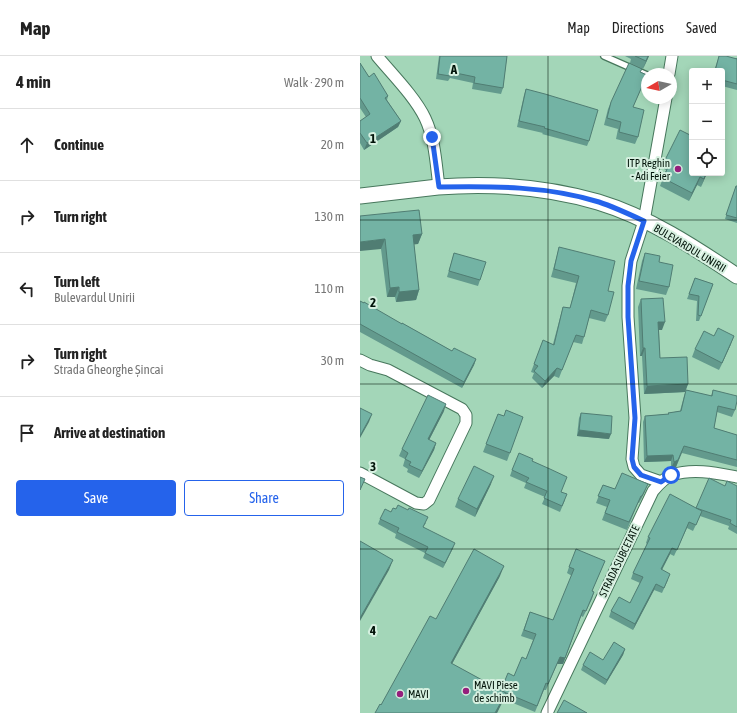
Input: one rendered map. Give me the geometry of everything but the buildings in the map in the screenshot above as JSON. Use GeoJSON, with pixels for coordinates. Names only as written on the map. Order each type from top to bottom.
{"type":"FeatureCollection","features":[{"type":"Feature","properties":{"kind":"main road","name":"BULEVARDUL UNIRII"},"geometry":{"type":"LineString","coordinates":[[360,196],[439,187],[502,187],[539,190],[598,202],[644,221],[737,276]]}},
{"type":"Feature","properties":{"kind":"street"},"geometry":{"type":"LineString","coordinates":[[377,56],[412,98],[425,117],[432,137],[439,187]]}},
{"type":"Feature","properties":{"kind":"street"},"geometry":{"type":"LineString","coordinates":[[671,68],[672,56]]}},
{"type":"Feature","properties":{"kind":"street"},"geometry":{"type":"LineString","coordinates":[[661,482],[641,475],[634,467],[632,459],[635,418],[628,317],[628,286],[631,261],[644,221],[665,104]]}},
{"type":"Feature","properties":{"kind":"street"},"geometry":{"type":"LineString","coordinates":[[360,360],[370,365],[388,370],[462,409],[466,415],[466,423],[429,500],[424,504],[416,503],[360,473]]}},
{"type":"Feature","properties":{"kind":"street","name":"STRADA SUBCETATE"},"geometry":{"type":"LineString","coordinates":[[547,713],[653,491],[661,482],[671,475],[692,471],[737,477]]}},
{"type":"Feature","properties":{"kind":"lane"},"geometry":{"type":"LineString","coordinates":[[604,56],[641,72]]}},
{"type":"Feature","properties":{"kind":"place","name":"ITP Reghin - Adi Feier"},"geometry":{"type":"Point","coordinates":[678,169]}},
{"type":"Feature","properties":{"kind":"place","name":"MAVI Piese de schimb"},"geometry":{"type":"Point","coordinates":[466,691]}},
{"type":"Feature","properties":{"kind":"place","name":"MAVI"},"geometry":{"type":"Point","coordinates":[400,694]}},
{"type":"Feature","properties":{"kind":"route"},"geometry":{"type":"LineString","coordinates":[[432,137],[439,187],[502,187],[539,190],[598,202],[623,211],[644,221],[631,261],[628,286],[628,317],[635,418],[632,459],[634,467],[641,475],[661,482],[671,475]]}}]}
